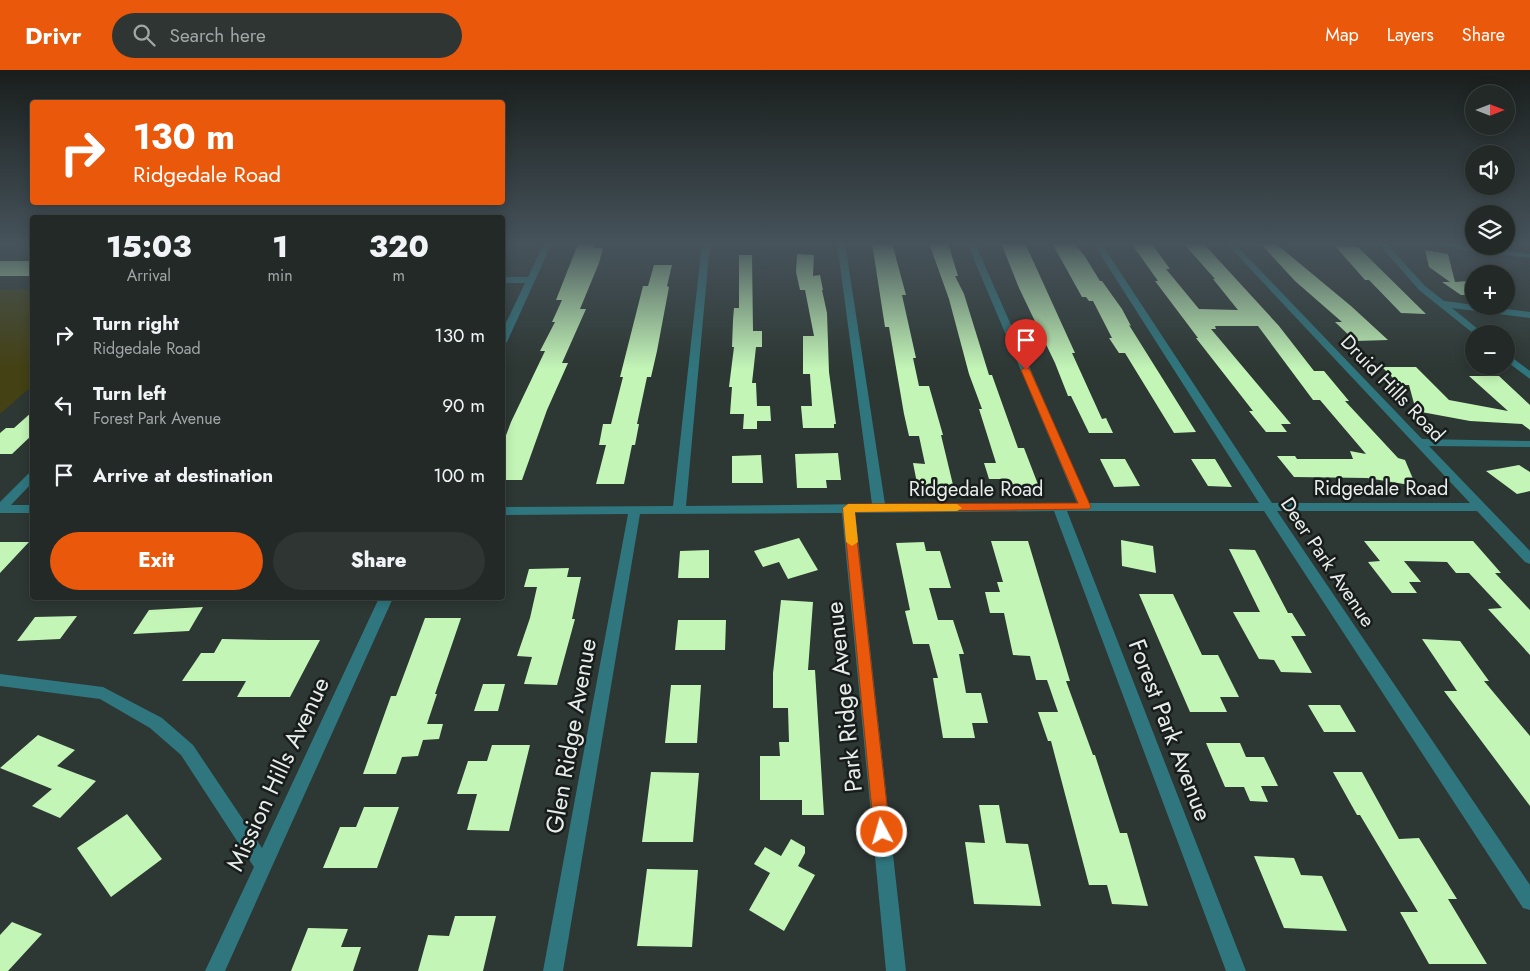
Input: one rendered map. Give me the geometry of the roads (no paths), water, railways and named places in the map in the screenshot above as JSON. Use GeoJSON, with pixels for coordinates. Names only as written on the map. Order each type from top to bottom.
{"type":"FeatureCollection","features":[{"type":"Feature","properties":{"kind":"street"},"geometry":{"type":"LineString","coordinates":[[505,336],[529,285]]}},
{"type":"Feature","properties":{"kind":"street"},"geometry":{"type":"LineString","coordinates":[[679,510],[702,285]]}},
{"type":"Feature","properties":{"kind":"street"},"geometry":{"type":"LineString","coordinates":[[847,285],[879,508]]}},
{"type":"Feature","properties":{"kind":"street"},"geometry":{"type":"LineString","coordinates":[[989,285],[1085,507]]}},
{"type":"Feature","properties":{"kind":"street","name":"Deer Park Avenue"},"geometry":{"type":"LineString","coordinates":[[1124,285],[1268,507],[1530,902]]}},
{"type":"Feature","properties":{"kind":"street","name":"Druid Hills Road"},"geometry":{"type":"LineString","coordinates":[[1270,285],[1530,559]]}},
{"type":"Feature","properties":{"kind":"street"},"geometry":{"type":"LineString","coordinates":[[1419,285],[1468,325]]}},
{"type":"Feature","properties":{"kind":"street"},"geometry":{"type":"LineString","coordinates":[[1443,304],[1530,315]]}},
{"type":"Feature","properties":{"kind":"street"},"geometry":{"type":"LineString","coordinates":[[1515,364],[1530,376]]}},
{"type":"Feature","properties":{"kind":"street"},"geometry":{"type":"LineString","coordinates":[[1419,442],[1530,444]]}},
{"type":"Feature","properties":{"kind":"street"},"geometry":{"type":"LineString","coordinates":[[0,509],[30,479]]}},
{"type":"Feature","properties":{"kind":"street","name":"Ridgedale Road"},"geometry":{"type":"LineString","coordinates":[[505,511],[1059,507],[1480,507]]}},
{"type":"Feature","properties":{"kind":"street","name":"Forest Park Avenue"},"geometry":{"type":"LineString","coordinates":[[1059,507],[1236,971]]}},
{"type":"Feature","properties":{"kind":"street","name":"Park Ridge Avenue"},"geometry":{"type":"LineString","coordinates":[[848,508],[896,971]]}},
{"type":"Feature","properties":{"kind":"street"},"geometry":{"type":"LineString","coordinates":[[0,509],[30,509]]}},
{"type":"Feature","properties":{"kind":"street","name":"Glen Ridge Avenue"},"geometry":{"type":"LineString","coordinates":[[553,971],[635,510]]}},
{"type":"Feature","properties":{"kind":"street","name":"Mission Hills Avenue"},"geometry":{"type":"LineString","coordinates":[[215,971],[385,600]]}},
{"type":"Feature","properties":{"kind":"street"},"geometry":{"type":"LineString","coordinates":[[0,680],[103,693],[156,723],[187,750],[263,865]]}}]}
